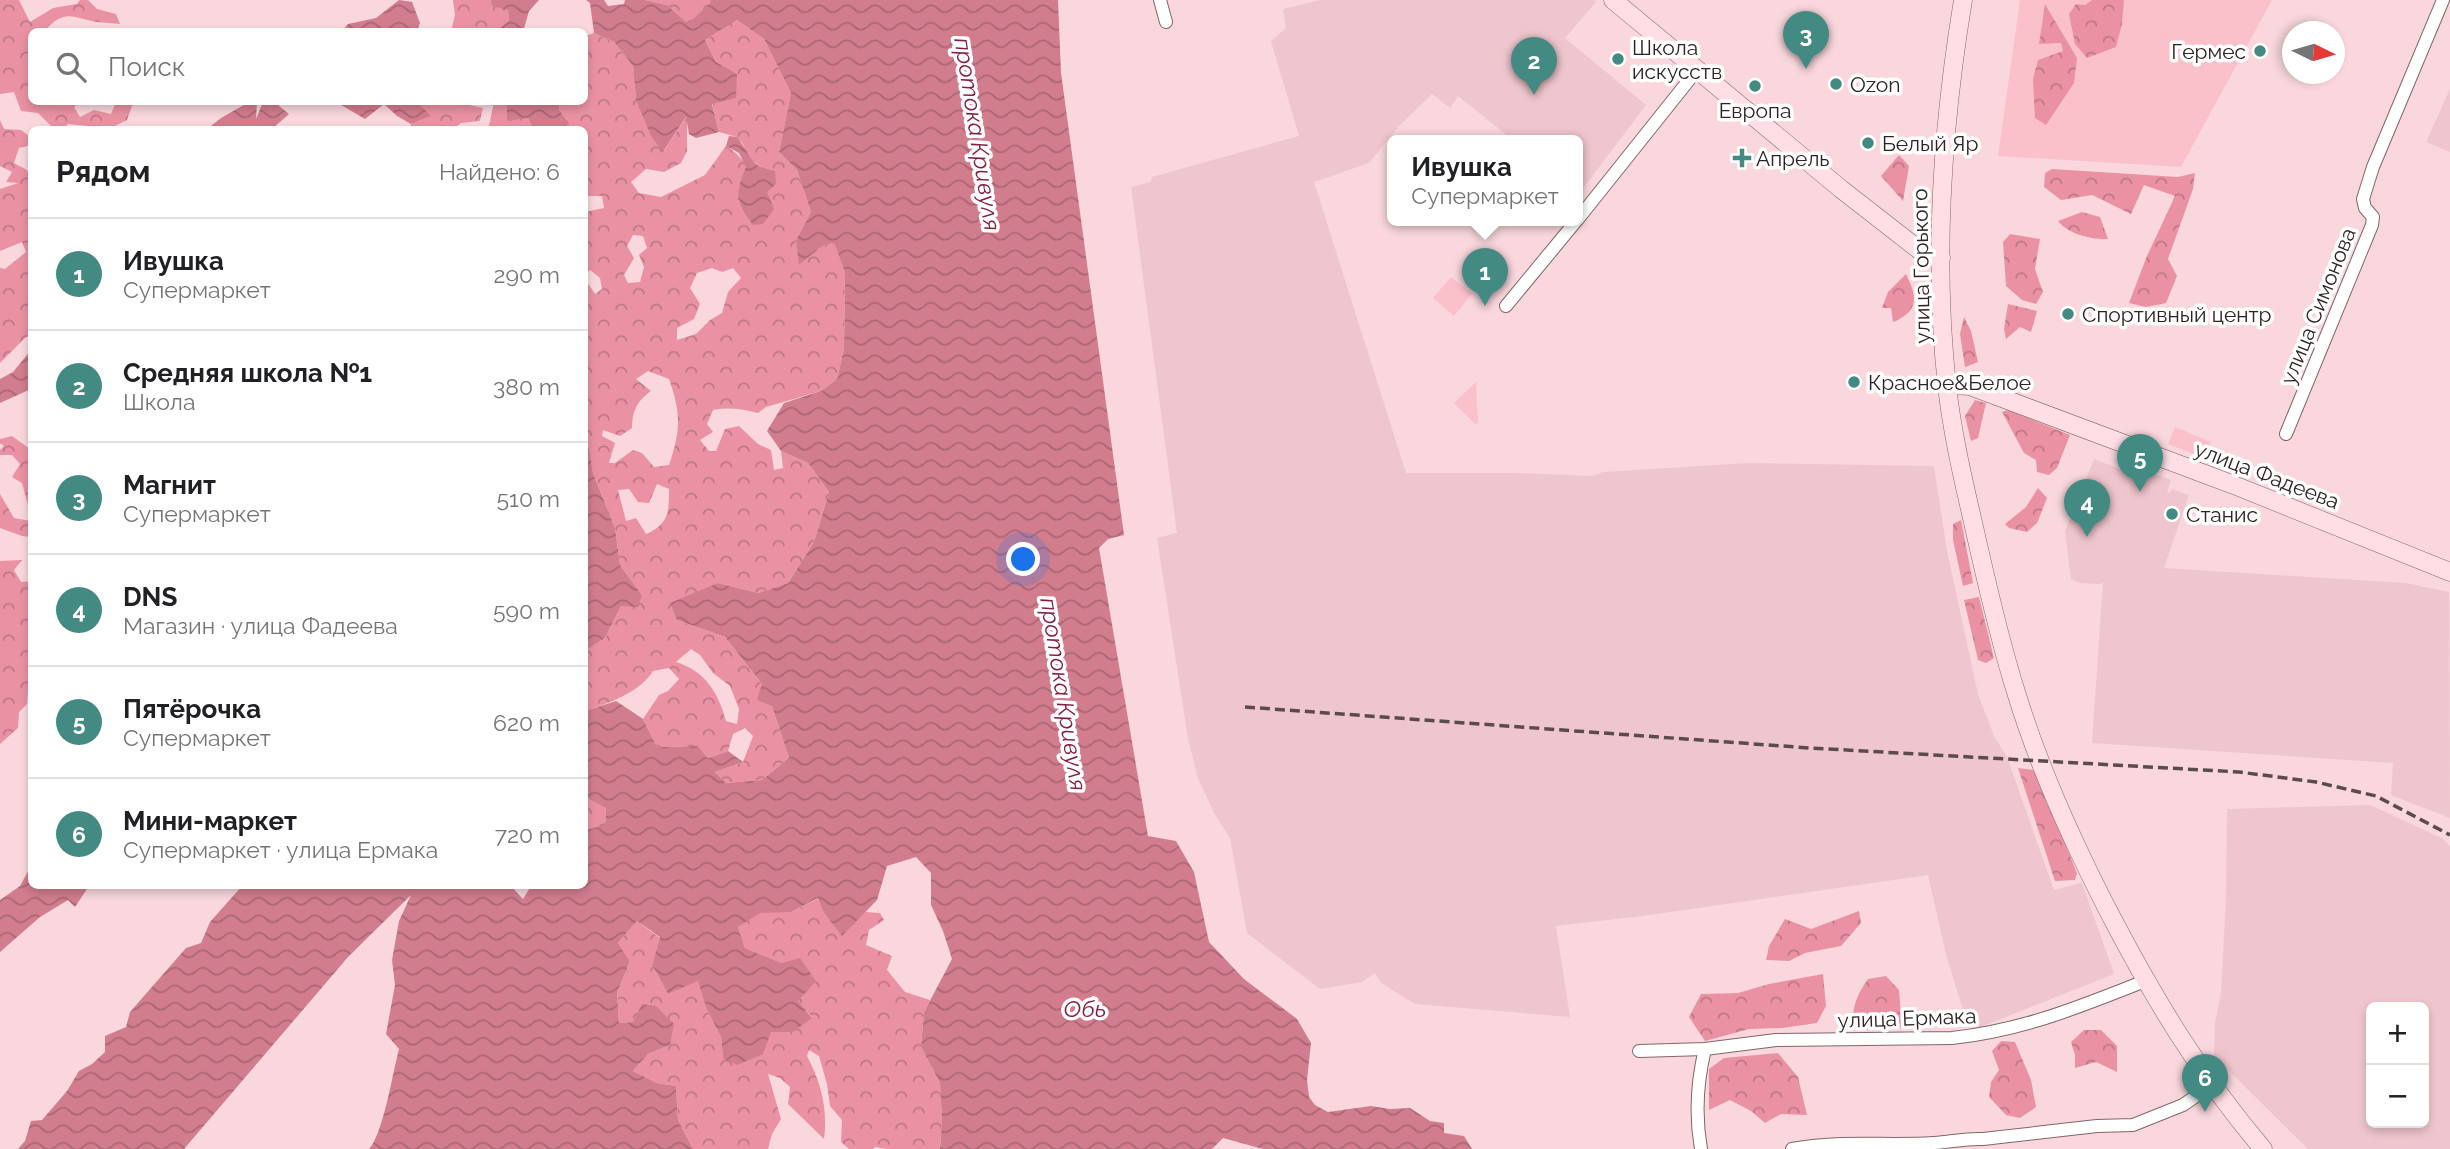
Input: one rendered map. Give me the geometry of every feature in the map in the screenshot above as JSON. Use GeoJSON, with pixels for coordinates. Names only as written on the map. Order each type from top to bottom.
{"type":"FeatureCollection","features":[{"type":"Feature","properties":{"kind":"street"},"geometry":{"type":"LineString","coordinates":[[1160,0],[1166,22]]}},
{"type":"Feature","properties":{"kind":"street"},"geometry":{"type":"LineString","coordinates":[[1613,0],[1907,241],[1927,256],[1941,258]]}},
{"type":"Feature","properties":{"kind":"street","name":"улица Горького"},"geometry":{"type":"LineString","coordinates":[[1963,0],[1944,145],[1941,258],[1947,385],[1958,457],[2015,692],[2060,814],[2145,981],[2212,1085],[2263,1149]]}},
{"type":"Feature","properties":{"kind":"street","name":"улица Симонова"},"geometry":{"type":"LineString","coordinates":[[2286,434],[2372,225],[2373,217],[2365,208],[2363,199],[2373,167],[2443,0]]}},
{"type":"Feature","properties":{"kind":"street"},"geometry":{"type":"LineString","coordinates":[[1583,212],[1697,70]]}},
{"type":"Feature","properties":{"kind":"street"},"geometry":{"type":"LineString","coordinates":[[1506,306],[1572,226]]}},
{"type":"Feature","properties":{"kind":"street","name":"улица Фадеева"},"geometry":{"type":"LineString","coordinates":[[1947,385],[1970,386],[2234,485],[2450,572]]}},
{"type":"Feature","properties":{"kind":"street","name":"улица Ермака"},"geometry":{"type":"LineString","coordinates":[[1639,1051],[1705,1049],[1776,1040],[1952,1038],[1982,1035],[2054,1017],[2145,981]]}},
{"type":"Feature","properties":{"kind":"street"},"geometry":{"type":"LineString","coordinates":[[1701,1149],[1697,1106],[1699,1074],[1705,1049]]}},
{"type":"Feature","properties":{"kind":"street"},"geometry":{"type":"LineString","coordinates":[[1792,1149],[1823,1143],[1937,1143],[1964,1138],[1983,1139],[2097,1126],[2133,1125],[2183,1105],[2212,1085]]}},
{"type":"Feature","properties":{"kind":"shaded area"},"geometry":{"type":"Polygon","coordinates":[[[1320,0],[1596,2],[1565,38],[1646,105],[1583,188],[1583,135],[1507,135],[1458,96],[1450,108],[1432,94],[1392,135],[1387,135],[1387,141],[1369,163],[1314,182],[1406,473],[1593,476],[1603,472],[1748,463],[1934,466],[1947,551],[1978,694],[1994,736],[2007,757],[2054,890],[2082,883],[2114,974],[1978,1028],[1977,1012],[1964,1013],[1947,958],[1928,875],[1556,926],[1570,1017],[1415,1004],[1381,983],[1375,973],[1362,982],[1320,989],[1247,933],[1230,838],[1214,813],[1198,778],[1188,739],[1157,538],[1177,533],[1131,187],[1151,182],[1152,177],[1299,136],[1271,41],[1286,28],[1283,9],[1320,0]]]}},
{"type":"Feature","properties":{"kind":"shaded area"},"geometry":{"type":"Polygon","coordinates":[[[2020,0],[2272,0],[2181,167],[1998,156],[2020,0]]]}},
{"type":"Feature","properties":{"kind":"shaded area"},"geometry":{"type":"Polygon","coordinates":[[[2450,89],[2450,152],[2426,142],[2450,89]]]}},
{"type":"Feature","properties":{"kind":"shaded area"},"geometry":{"type":"Polygon","coordinates":[[[1451,277],[1472,294],[1454,316],[1433,298],[1451,277]]]}},
{"type":"Feature","properties":{"kind":"shaded area"},"geometry":{"type":"Polygon","coordinates":[[[1476,382],[1478,422],[1476,425],[1454,403],[1476,382]]]}},
{"type":"Feature","properties":{"kind":"shaded area"},"geometry":{"type":"Polygon","coordinates":[[[2175,427],[2211,442],[2205,458],[2168,444],[2175,427]]]}},
{"type":"Feature","properties":{"kind":"shaded area"},"geometry":{"type":"Polygon","coordinates":[[[2094,459],[2145,479],[2152,473],[2171,480],[2167,492],[2170,493],[2172,489],[2189,495],[2164,568],[2406,583],[2449,592],[2450,818],[2391,795],[2393,763],[2092,743],[2103,582],[2080,583],[2071,579],[2065,532],[2094,459]]]}},
{"type":"Feature","properties":{"kind":"shaded area"},"geometry":{"type":"Polygon","coordinates":[[[2370,805],[2442,838],[2450,846],[2450,1149],[2308,1149],[2214,1056],[2215,1023],[2221,993],[2227,809],[2370,805]]]}},
{"type":"Feature","properties":{"kind":"green space"},"geometry":{"type":"Polygon","coordinates":[[[0,0],[19,0],[30,22],[53,8],[77,4],[80,0],[88,0],[97,9],[116,14],[120,24],[69,16],[58,19],[48,28],[28,28],[28,105],[76,105],[74,107],[80,117],[94,110],[111,114],[115,105],[134,105],[127,120],[115,126],[51,126],[38,113],[21,111],[14,92],[0,94],[0,0]]]}},
{"type":"Feature","properties":{"kind":"green space"},"geometry":{"type":"Polygon","coordinates":[[[453,0],[491,0],[493,6],[508,9],[509,20],[500,28],[452,28],[455,15],[453,0]]]}},
{"type":"Feature","properties":{"kind":"green space"},"geometry":{"type":"Polygon","coordinates":[[[645,0],[712,1],[688,25],[667,5],[645,0]]]}},
{"type":"Feature","properties":{"kind":"green space"},"geometry":{"type":"Polygon","coordinates":[[[2092,0],[2124,0],[2116,47],[2087,58],[2075,44],[2069,14],[2076,4],[2085,5],[2092,0]]]}},
{"type":"Feature","properties":{"kind":"green space"},"geometry":{"type":"Polygon","coordinates":[[[2045,4],[2077,58],[2074,83],[2046,125],[2035,118],[2033,79],[2038,60],[2063,51],[2061,43],[2039,44],[2045,4]]]}},
{"type":"Feature","properties":{"kind":"green space"},"geometry":{"type":"Polygon","coordinates":[[[737,20],[764,39],[791,93],[779,152],[797,170],[811,212],[796,240],[800,264],[821,247],[834,241],[845,273],[844,349],[837,379],[821,391],[766,407],[758,413],[736,409],[713,410],[707,424],[713,432],[700,440],[709,451],[716,451],[725,429],[739,426],[758,444],[771,450],[774,470],[783,468],[781,451],[808,463],[829,492],[814,542],[788,583],[758,593],[718,583],[677,620],[725,637],[762,684],[789,758],[762,780],[726,783],[715,772],[743,762],[753,736],[745,728],[733,734],[728,751],[708,758],[698,746],[657,747],[643,719],[659,695],[668,691],[679,679],[669,668],[653,671],[632,691],[588,710],[588,649],[605,638],[621,606],[642,595],[620,565],[615,528],[593,473],[588,448],[588,284],[595,294],[602,289],[600,278],[590,270],[588,272],[588,211],[604,208],[602,196],[588,196],[588,126],[566,126],[570,124],[559,110],[559,105],[588,105],[588,35],[594,33],[614,42],[633,66],[636,100],[664,151],[687,116],[687,151],[681,163],[664,172],[646,169],[631,182],[639,193],[661,197],[705,175],[726,146],[743,161],[767,192],[764,169],[749,158],[737,137],[719,132],[712,103],[716,62],[705,40],[737,20]],[[633,235],[627,246],[634,258],[624,275],[628,283],[640,282],[644,267],[639,255],[647,248],[643,236],[633,235]],[[712,268],[697,273],[690,288],[700,304],[694,319],[677,328],[677,340],[696,334],[722,313],[728,292],[741,278],[733,268],[722,272],[712,268]],[[648,371],[636,379],[651,391],[636,407],[632,428],[620,436],[603,430],[602,436],[615,443],[609,463],[615,463],[633,450],[642,453],[654,467],[669,465],[676,441],[676,402],[669,379],[648,371]],[[657,484],[649,503],[638,502],[629,489],[618,490],[626,521],[636,518],[646,534],[659,526],[666,516],[669,489],[657,484]],[[691,649],[676,662],[695,671],[709,684],[726,721],[737,724],[739,709],[730,686],[713,673],[700,655],[691,649]]]}},
{"type":"Feature","properties":{"kind":"green space"},"geometry":{"type":"Polygon","coordinates":[[[420,105],[469,105],[483,108],[480,121],[457,126],[411,126],[430,116],[420,105]]]}},
{"type":"Feature","properties":{"kind":"green space"},"geometry":{"type":"Polygon","coordinates":[[[493,105],[510,105],[528,118],[532,126],[489,126],[493,105]]]}},
{"type":"Feature","properties":{"kind":"green space"},"geometry":{"type":"Polygon","coordinates":[[[0,120],[4,129],[21,130],[28,135],[28,146],[19,148],[14,163],[28,172],[28,337],[0,363],[0,268],[5,269],[26,252],[22,242],[0,251],[0,189],[18,183],[6,182],[12,172],[0,166],[0,120]]]}},
{"type":"Feature","properties":{"kind":"green space"},"geometry":{"type":"Polygon","coordinates":[[[1899,155],[1909,166],[1903,201],[1881,176],[1899,155]]]}},
{"type":"Feature","properties":{"kind":"green space"},"geometry":{"type":"Polygon","coordinates":[[[2052,169],[2178,177],[2195,173],[2193,189],[2168,259],[2177,276],[2166,303],[2146,307],[2129,303],[2175,196],[2144,185],[2131,214],[2092,195],[2061,200],[2044,187],[2045,173],[2052,169]]]}},
{"type":"Feature","properties":{"kind":"green space"},"geometry":{"type":"Polygon","coordinates":[[[2082,212],[2100,217],[2108,239],[2081,235],[2062,226],[2058,221],[2082,212]]]}},
{"type":"Feature","properties":{"kind":"green space"},"geometry":{"type":"Polygon","coordinates":[[[2010,234],[2040,239],[2035,269],[2043,292],[2036,304],[2022,300],[2006,286],[2003,242],[2010,234]]]}},
{"type":"Feature","properties":{"kind":"green space"},"geometry":{"type":"Polygon","coordinates":[[[1906,274],[1914,302],[1908,313],[1893,322],[1891,308],[1882,308],[1888,292],[1906,274]]]}},
{"type":"Feature","properties":{"kind":"green space"},"geometry":{"type":"Polygon","coordinates":[[[2008,304],[2037,311],[2031,332],[2020,327],[2006,339],[2004,329],[2008,304]]]}},
{"type":"Feature","properties":{"kind":"green space"},"geometry":{"type":"Polygon","coordinates":[[[1964,317],[1971,331],[1978,362],[1965,367],[1960,334],[1964,317]]]}},
{"type":"Feature","properties":{"kind":"green space"},"geometry":{"type":"Polygon","coordinates":[[[1975,400],[1986,403],[1978,438],[1971,441],[1965,416],[1975,400]]]}},
{"type":"Feature","properties":{"kind":"green space"},"geometry":{"type":"Polygon","coordinates":[[[2008,410],[2070,435],[2057,468],[2049,475],[2037,472],[2036,460],[2024,453],[2002,412],[2008,410]]]}},
{"type":"Feature","properties":{"kind":"green space"},"geometry":{"type":"Polygon","coordinates":[[[12,436],[28,448],[28,505],[22,483],[12,477],[20,464],[12,455],[0,455],[4,446],[0,439],[12,436]]]}},
{"type":"Feature","properties":{"kind":"green space"},"geometry":{"type":"Polygon","coordinates":[[[2038,488],[2047,498],[2037,523],[2027,532],[2009,528],[2005,524],[2026,507],[2038,488]]]}},
{"type":"Feature","properties":{"kind":"green space"},"geometry":{"type":"Polygon","coordinates":[[[0,494],[14,518],[28,520],[28,537],[0,528],[0,494]]]}},
{"type":"Feature","properties":{"kind":"green space"},"geometry":{"type":"Polygon","coordinates":[[[1961,520],[1973,583],[1963,586],[1953,540],[1953,524],[1961,520]]]}},
{"type":"Feature","properties":{"kind":"green space"},"geometry":{"type":"Polygon","coordinates":[[[22,560],[14,570],[21,582],[28,581],[28,691],[27,704],[19,712],[18,728],[0,744],[0,561],[22,560]]]}},
{"type":"Feature","properties":{"kind":"green space"},"geometry":{"type":"Polygon","coordinates":[[[1979,597],[1994,658],[1986,663],[1978,660],[1964,600],[1979,597]]]}},
{"type":"Feature","properties":{"kind":"green space"},"geometry":{"type":"Polygon","coordinates":[[[2018,768],[2035,770],[2077,873],[2075,880],[2055,881],[2018,768]]]}},
{"type":"Feature","properties":{"kind":"green space"},"geometry":{"type":"Polygon","coordinates":[[[588,799],[606,807],[605,826],[588,829],[588,799]]]}},
{"type":"Feature","properties":{"kind":"green space"},"geometry":{"type":"Polygon","coordinates":[[[819,898],[824,913],[842,935],[865,912],[880,913],[884,920],[869,930],[866,945],[892,956],[887,970],[905,992],[930,1000],[924,1012],[921,1047],[940,1083],[940,1149],[849,1149],[841,1142],[842,1120],[830,1106],[819,1056],[809,1050],[807,1056],[820,1086],[824,1107],[824,1139],[788,1104],[790,1087],[780,1078],[768,1074],[781,1119],[772,1134],[768,1149],[693,1149],[678,1120],[676,1086],[657,1083],[633,1071],[648,1054],[670,1045],[633,1022],[619,1023],[617,993],[630,961],[618,943],[637,921],[660,938],[652,965],[668,994],[698,980],[706,1008],[721,1037],[723,1058],[771,1032],[812,1017],[797,1001],[782,963],[745,948],[738,927],[760,912],[791,912],[819,898]]]}},
{"type":"Feature","properties":{"kind":"green space"},"geometry":{"type":"Polygon","coordinates":[[[1859,911],[1861,923],[1841,946],[1805,953],[1789,961],[1766,960],[1769,946],[1785,919],[1811,929],[1859,911]]]}},
{"type":"Feature","properties":{"kind":"green space"},"geometry":{"type":"Polygon","coordinates":[[[1823,974],[1826,1006],[1817,1023],[1749,1029],[1705,1041],[1689,1017],[1701,994],[1738,993],[1823,974]]]}},
{"type":"Feature","properties":{"kind":"green space"},"geometry":{"type":"Polygon","coordinates":[[[1886,976],[1899,990],[1902,1027],[1865,1030],[1853,1024],[1856,1000],[1861,989],[1868,979],[1886,976]]]}},
{"type":"Feature","properties":{"kind":"green space"},"geometry":{"type":"Polygon","coordinates":[[[2084,1030],[2101,1030],[2117,1046],[2117,1072],[2096,1062],[2075,1068],[2071,1042],[2084,1030]]]}},
{"type":"Feature","properties":{"kind":"green space"},"geometry":{"type":"Polygon","coordinates":[[[2001,1041],[2015,1042],[2031,1080],[2036,1107],[2020,1118],[2006,1115],[1989,1097],[1991,1082],[1999,1070],[1992,1051],[2001,1041]]]}},
{"type":"Feature","properties":{"kind":"green space"},"geometry":{"type":"Polygon","coordinates":[[[1778,1053],[1798,1077],[1807,1115],[1781,1114],[1765,1123],[1751,1111],[1730,1100],[1709,1110],[1709,1069],[1724,1058],[1778,1053]]]}},
{"type":"Feature","properties":{"kind":"water"},"geometry":{"type":"Polygon","coordinates":[[[399,0],[412,2],[420,23],[418,28],[345,28],[348,24],[376,18],[399,0]]]}},
{"type":"Feature","properties":{"kind":"water"},"geometry":{"type":"Polygon","coordinates":[[[491,0],[539,0],[529,11],[524,28],[500,28],[509,20],[508,10],[492,6],[491,0]]]}},
{"type":"Feature","properties":{"kind":"water","name":"Обь"},"geometry":{"type":"Polygon","coordinates":[[[586,0],[604,0],[608,6],[624,4],[625,0],[645,0],[667,5],[688,24],[710,0],[1058,0],[1061,73],[1124,535],[1108,539],[1099,548],[1148,836],[1176,841],[1194,872],[1209,942],[1244,979],[1297,1019],[1311,1043],[1307,1080],[1309,1097],[1315,1105],[1328,1112],[1371,1106],[1410,1108],[1430,1121],[1444,1123],[1444,1133],[1464,1136],[1472,1149],[1263,1149],[1223,1138],[1212,1149],[940,1149],[940,1083],[921,1047],[924,1012],[952,959],[931,905],[931,873],[916,857],[887,866],[877,900],[842,936],[824,913],[818,898],[791,912],[760,913],[738,927],[745,948],[782,963],[800,958],[816,981],[798,1001],[812,1018],[793,1032],[771,1032],[763,1054],[737,1065],[723,1058],[721,1037],[706,1008],[698,981],[668,994],[652,965],[660,937],[637,921],[618,943],[630,961],[617,993],[619,1023],[633,1022],[642,1004],[656,1006],[674,1024],[670,1045],[648,1054],[633,1071],[657,1083],[676,1086],[678,1120],[693,1149],[369,1149],[383,1117],[399,1049],[386,1034],[395,985],[392,960],[399,921],[411,895],[348,957],[184,1149],[18,1149],[25,1141],[31,1121],[42,1120],[67,1091],[79,1071],[105,1052],[105,1036],[126,1027],[130,1012],[186,948],[201,943],[210,922],[239,889],[514,889],[523,899],[529,889],[588,889],[588,829],[605,825],[606,808],[588,799],[588,710],[616,701],[643,719],[657,747],[698,746],[708,758],[728,751],[743,762],[715,772],[726,783],[762,780],[789,758],[772,706],[757,700],[762,684],[725,637],[677,620],[670,603],[718,583],[758,593],[788,583],[814,542],[829,492],[808,463],[781,451],[767,431],[784,403],[821,391],[837,379],[844,349],[845,273],[834,242],[821,247],[799,265],[796,240],[811,212],[797,170],[779,152],[791,93],[764,39],[737,20],[705,40],[716,62],[737,74],[736,98],[712,104],[719,132],[696,138],[689,134],[686,117],[663,152],[651,136],[636,100],[633,66],[614,42],[594,33],[590,3],[586,0]]]}},
{"type":"Feature","properties":{"kind":"water"},"geometry":{"type":"Polygon","coordinates":[[[244,105],[257,105],[256,119],[262,105],[279,105],[289,114],[275,126],[211,126],[244,105]]]}},
{"type":"Feature","properties":{"kind":"water"},"geometry":{"type":"Polygon","coordinates":[[[341,105],[383,105],[365,119],[341,105]]]}},
{"type":"Feature","properties":{"kind":"water"},"geometry":{"type":"Polygon","coordinates":[[[385,105],[420,105],[431,116],[411,124],[385,105]]]}},
{"type":"Feature","properties":{"kind":"water"},"geometry":{"type":"Polygon","coordinates":[[[507,105],[559,105],[559,110],[570,124],[532,126],[528,118],[507,121],[507,105]]]}},
{"type":"Feature","properties":{"kind":"water"},"geometry":{"type":"Polygon","coordinates":[[[729,136],[737,137],[755,163],[775,171],[776,184],[767,192],[774,209],[763,224],[753,225],[740,203],[740,184],[746,167],[739,153],[726,146],[729,136]]]}},
{"type":"Feature","properties":{"kind":"water"},"geometry":{"type":"Polygon","coordinates":[[[28,354],[28,390],[0,403],[0,379],[13,372],[28,354]]]}},
{"type":"Feature","properties":{"kind":"water"},"geometry":{"type":"Polygon","coordinates":[[[588,448],[593,473],[615,528],[620,565],[642,595],[638,607],[621,606],[605,638],[588,649],[588,448]]]}},
{"type":"Feature","properties":{"kind":"water"},"geometry":{"type":"Polygon","coordinates":[[[28,871],[28,889],[87,889],[75,907],[68,900],[40,917],[0,952],[0,900],[20,886],[28,871]]]}},
{"type":"Feature","properties":{"kind":"railway"},"geometry":{"type":"LineString","coordinates":[[1245,707],[1810,748],[2239,772],[2316,782],[2376,796],[2450,835]]}},
{"type":"Feature","properties":{"kind":"place","name":"Гермес"},"geometry":{"type":"Point","coordinates":[2260,51]}},
{"type":"Feature","properties":{"kind":"place","name":"Школа искусств"},"geometry":{"type":"Point","coordinates":[1618,59]}},
{"type":"Feature","properties":{"kind":"place","name":"Магнит"},"geometry":{"type":"Point","coordinates":[1806,69]}},
{"type":"Feature","properties":{"kind":"place","name":"Ozon"},"geometry":{"type":"Point","coordinates":[1836,84]}},
{"type":"Feature","properties":{"kind":"place","name":"Европа"},"geometry":{"type":"Point","coordinates":[1755,86]}},
{"type":"Feature","properties":{"kind":"place","name":"Средняя школа №1"},"geometry":{"type":"Point","coordinates":[1534,95]}},
{"type":"Feature","properties":{"kind":"place","name":"Белый Яр"},"geometry":{"type":"Point","coordinates":[1868,143]}},
{"type":"Feature","properties":{"kind":"place","name":"Апрель"},"geometry":{"type":"Point","coordinates":[1742,158]}},
{"type":"Feature","properties":{"kind":"place","name":"Ивушка"},"geometry":{"type":"Point","coordinates":[1485,306]}},
{"type":"Feature","properties":{"kind":"place","name":"Спортивный центр"},"geometry":{"type":"Point","coordinates":[2068,314]}},
{"type":"Feature","properties":{"kind":"place","name":"Красное&Белое"},"geometry":{"type":"Point","coordinates":[1854,382]}},
{"type":"Feature","properties":{"kind":"place","name":"Пятёрочка"},"geometry":{"type":"Point","coordinates":[2140,492]}},
{"type":"Feature","properties":{"kind":"place","name":"Станис"},"geometry":{"type":"Point","coordinates":[2172,514]}},
{"type":"Feature","properties":{"kind":"place","name":"DNS"},"geometry":{"type":"Point","coordinates":[2087,537]}},
{"type":"Feature","properties":{"kind":"place","name":"Мини-маркет"},"geometry":{"type":"Point","coordinates":[2205,1112]}},
{"type":"Feature","properties":{"kind":"water label","name":"протока Кривуля"},"geometry":{"type":"Point","coordinates":[978,134]}},
{"type":"Feature","properties":{"kind":"water label","name":"протока Кривуля"},"geometry":{"type":"Point","coordinates":[1064,694]}}]}
